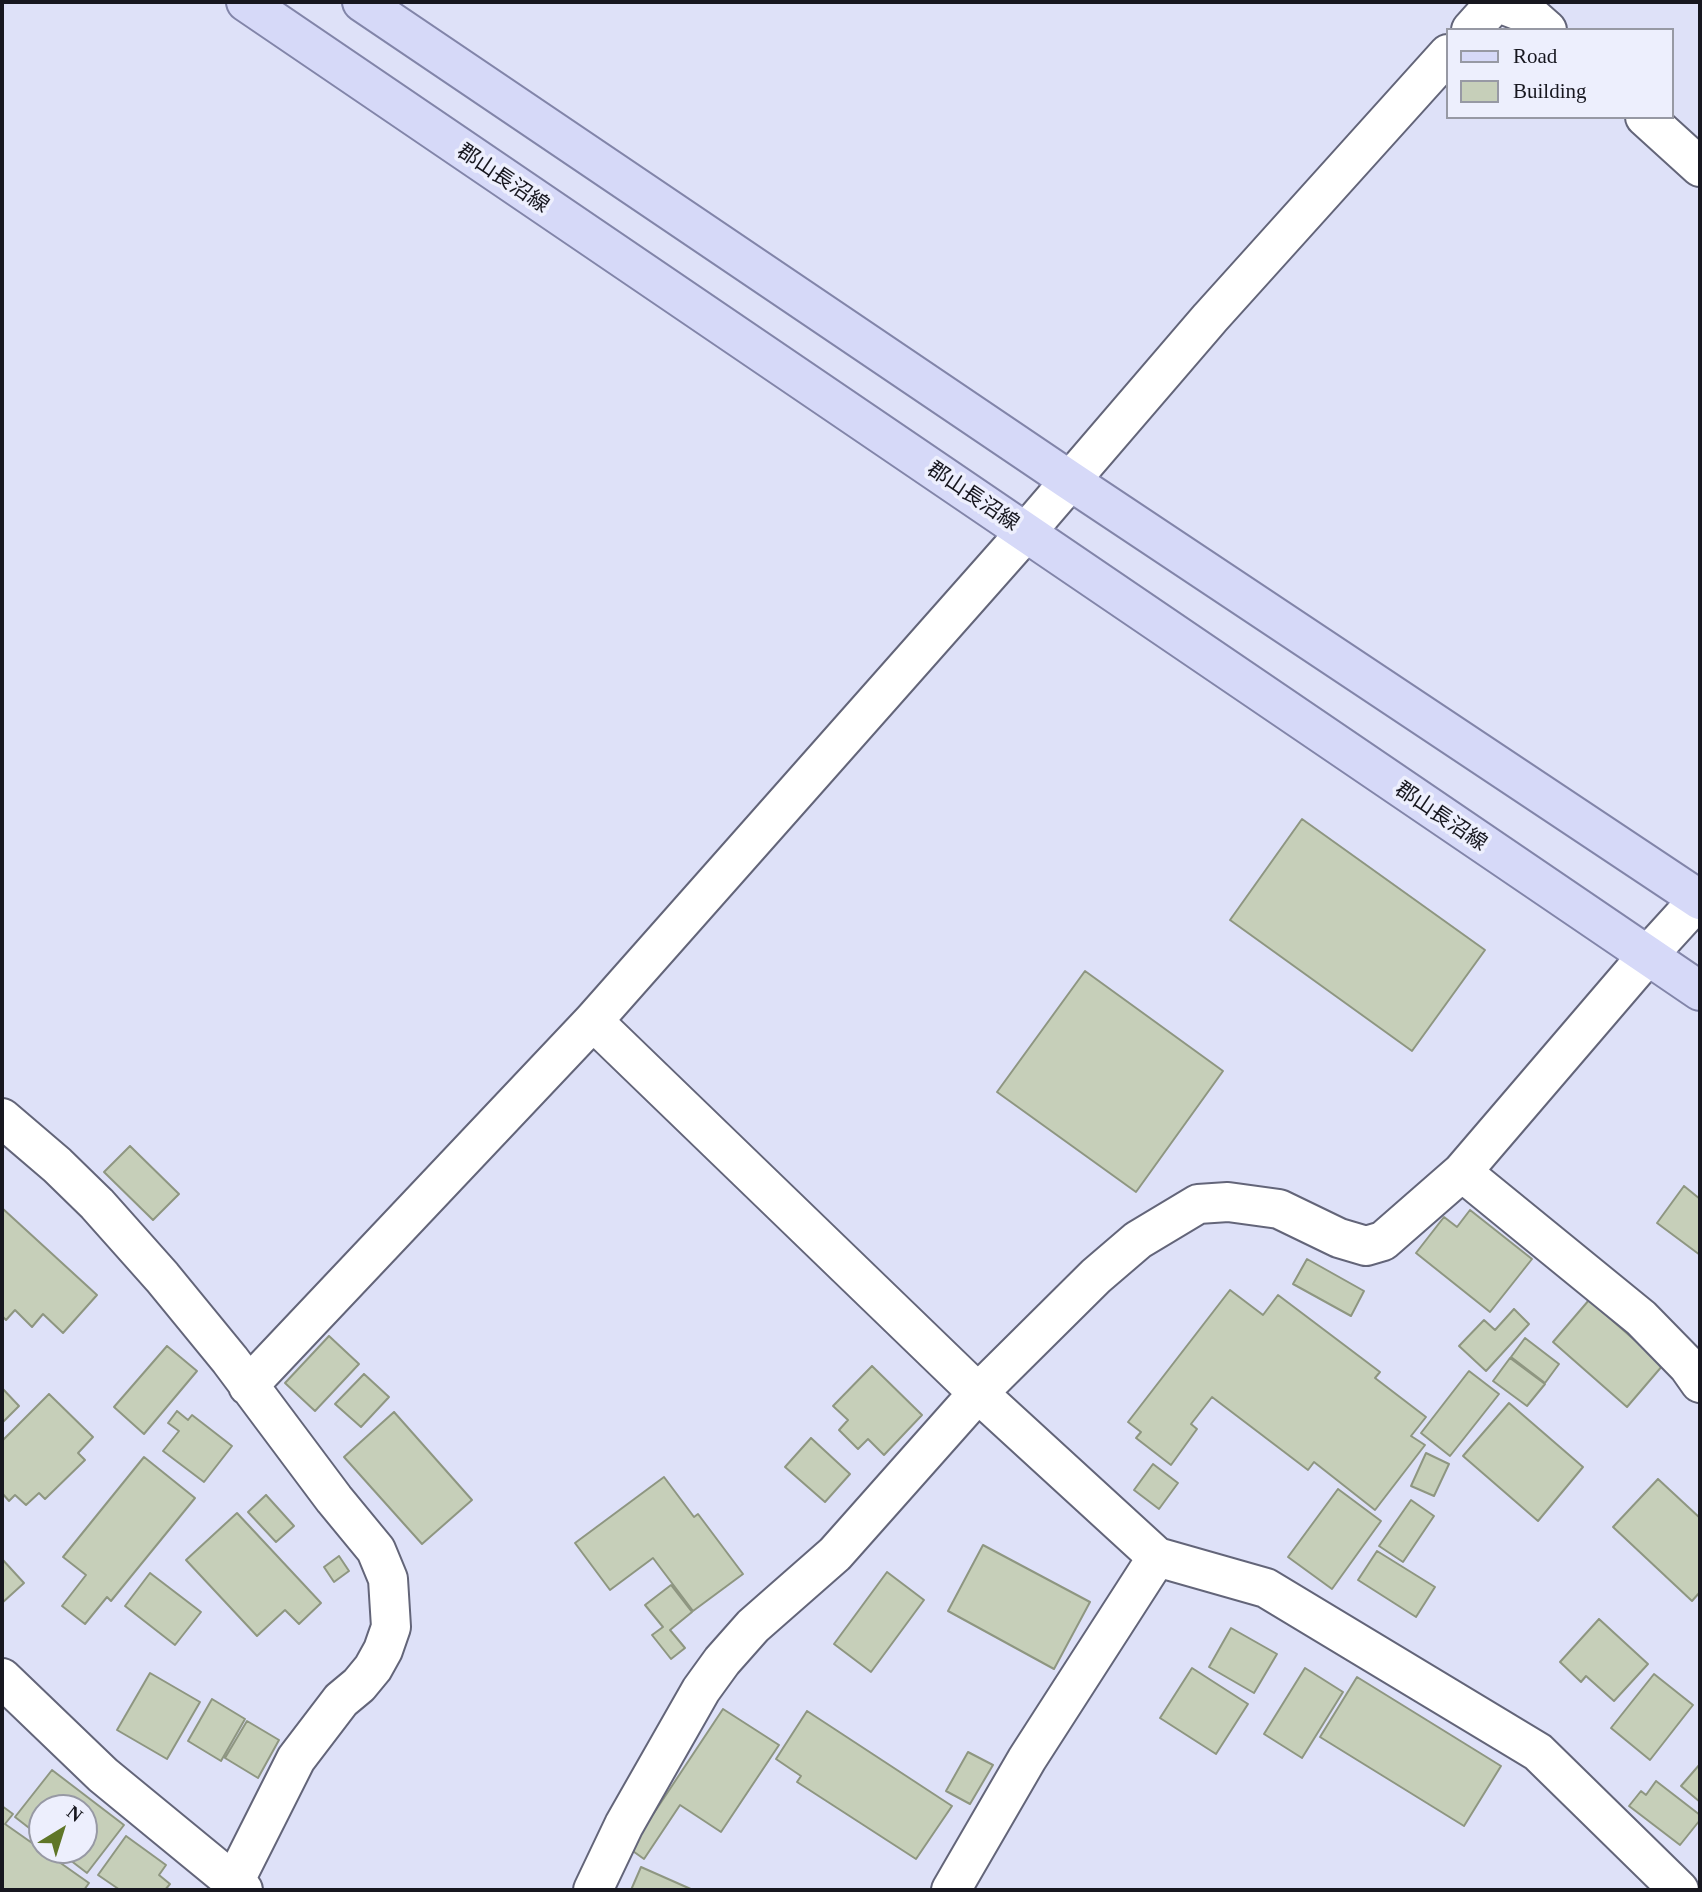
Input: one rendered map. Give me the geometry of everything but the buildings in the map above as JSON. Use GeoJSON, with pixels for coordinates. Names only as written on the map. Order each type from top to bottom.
{"type":"FeatureCollection","features":[{"type":"Feature","properties":{"kind":"main road","name":"郡山長沼線"},"geometry":{"type":"LineString","coordinates":[[246,2],[1700,991]]}},
{"type":"Feature","properties":{"kind":"main road"},"geometry":{"type":"LineString","coordinates":[[362,2],[1069,480],[1700,899]]}},
{"type":"Feature","properties":{"kind":"street"},"geometry":{"type":"LineString","coordinates":[[1473,28],[1496,2],[1531,15],[1545,28]]}},
{"type":"Feature","properties":{"kind":"street"},"geometry":{"type":"LineString","coordinates":[[248,1386],[593,1021],[1027,531],[1210,318],[1446,56]]}},
{"type":"Feature","properties":{"kind":"street"},"geometry":{"type":"LineString","coordinates":[[1647,119],[1700,167]]}},
{"type":"Feature","properties":{"kind":"street"},"geometry":{"type":"LineString","coordinates":[[593,1890],[624,1825],[701,1690],[722,1661],[752,1626],[835,1554],[978,1393],[1096,1276],[1138,1240],[1198,1204],[1228,1202],[1279,1209],[1339,1238],[1366,1246],[1384,1241],[1462,1172],[1648,955],[1700,899]]}},
{"type":"Feature","properties":{"kind":"street"},"geometry":{"type":"LineString","coordinates":[[593,1021],[978,1393],[1157,1557],[1266,1588],[1538,1752],[1681,1890],[1700,1868]]}},
{"type":"Feature","properties":{"kind":"street"},"geometry":{"type":"LineString","coordinates":[[2,1118],[57,1165],[162,1277],[230,1360],[376,1550],[388,1579],[391,1627],[373,1668],[359,1685],[341,1700],[296,1759],[235,1888],[103,1775],[2,1678]]}},
{"type":"Feature","properties":{"kind":"street"},"geometry":{"type":"LineString","coordinates":[[1462,1172],[1641,1318],[1688,1366],[1700,1383]]}},
{"type":"Feature","properties":{"kind":"street"},"geometry":{"type":"LineString","coordinates":[[951,1890],[1027,1759],[1157,1557]]}}]}
